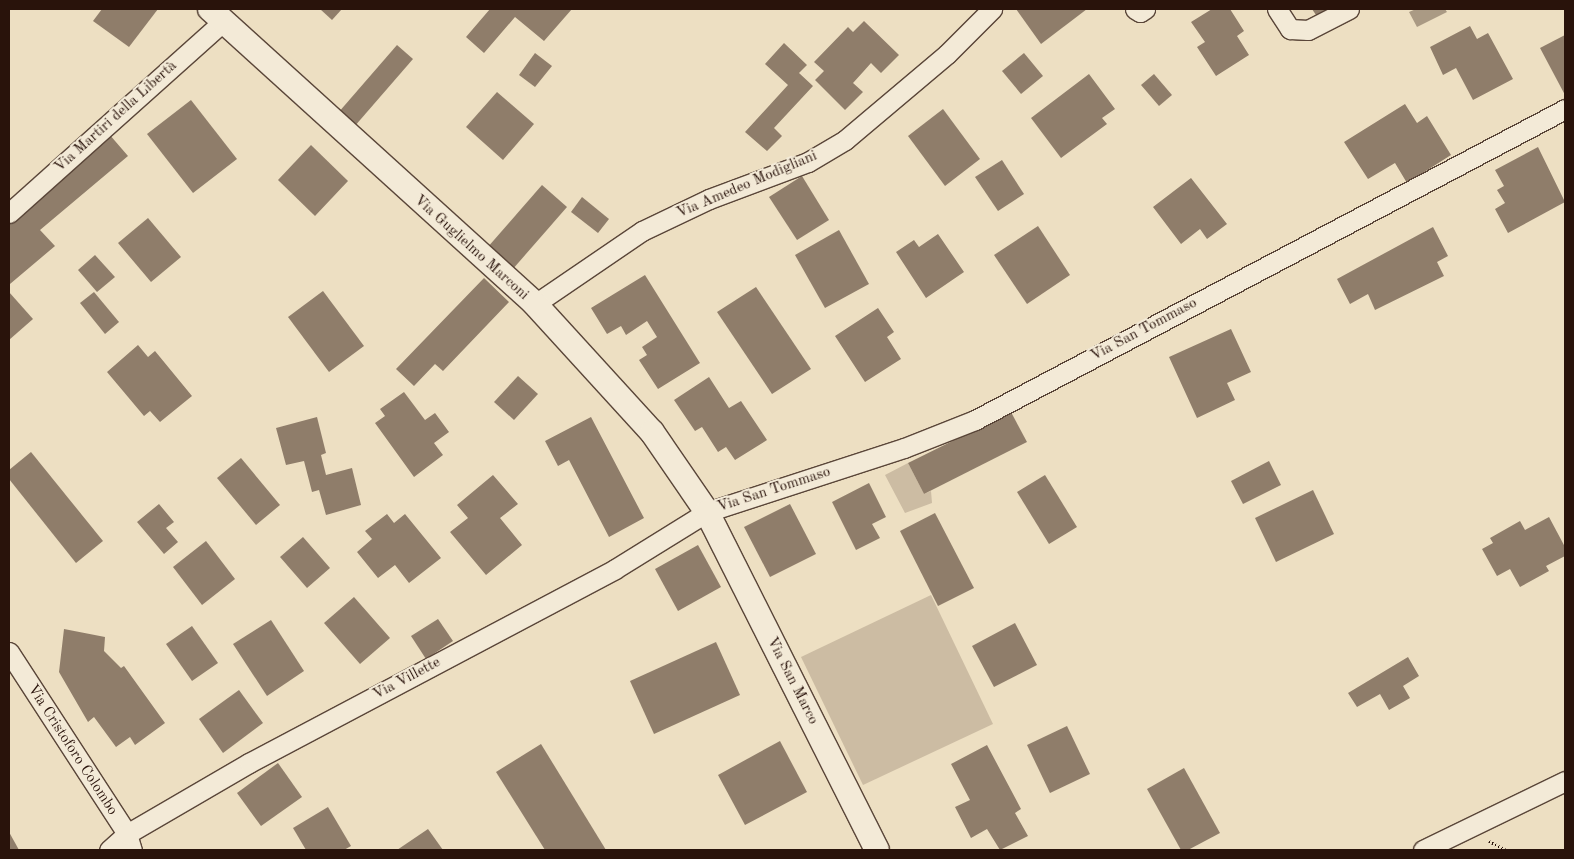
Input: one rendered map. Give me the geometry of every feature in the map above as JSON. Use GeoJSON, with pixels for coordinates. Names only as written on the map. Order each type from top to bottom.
{"type":"FeatureCollection","features":[{"type":"Feature","properties":{"kind":"street","name":"Via Amedeo Modigliani"},"geometry":{"type":"LineString","coordinates":[[534,304],[642,231],[709,199],[808,162],[845,140],[940,60],[992,9]]}},
{"type":"Feature","properties":{"kind":"street"},"geometry":{"type":"LineString","coordinates":[[1135,9],[1140,12],[1145,9]]}},
{"type":"Feature","properties":{"kind":"street"},"geometry":{"type":"LineString","coordinates":[[1277,9],[1290,29],[1308,30],[1349,9]]}},
{"type":"Feature","properties":{"kind":"street","name":"Via Guglielmo Marconi"},"geometry":{"type":"LineString","coordinates":[[217,15],[534,304],[652,432],[706,512]]}},
{"type":"Feature","properties":{"kind":"street","name":"Via Martiri della Libertà"},"geometry":{"type":"LineString","coordinates":[[9,213],[217,15]]}},
{"type":"Feature","properties":{"kind":"street","name":"Via San Tommaso"},"geometry":{"type":"LineString","coordinates":[[706,512],[904,448],[975,420],[1565,109]]}},
{"type":"Feature","properties":{"kind":"street","name":"Via Villette"},"geometry":{"type":"LineString","coordinates":[[109,850],[129,842],[249,763],[615,569],[706,512]]}},
{"type":"Feature","properties":{"kind":"street","name":"Via San Marco"},"geometry":{"type":"LineString","coordinates":[[706,512],[877,850]]}},
{"type":"Feature","properties":{"kind":"street","name":"Via Cristoforo Colombo"},"geometry":{"type":"LineString","coordinates":[[9,652],[129,842]]}},
{"type":"Feature","properties":{"kind":"street"},"geometry":{"type":"LineString","coordinates":[[1423,850],[1565,781]]}},
{"type":"Feature","properties":{"kind":"shaded area"},"geometry":{"type":"Polygon","coordinates":[[[1416,9],[1445,9],[1447,12],[1417,27],[1409,12],[1416,9]]]}},
{"type":"Feature","properties":{"kind":"shaded area"},"geometry":{"type":"Polygon","coordinates":[[[908,463],[924,494],[931,491],[932,503],[905,513],[885,475],[908,463]]]}},
{"type":"Feature","properties":{"kind":"shaded area"},"geometry":{"type":"Polygon","coordinates":[[[931,595],[993,724],[863,785],[801,657],[931,595]]]}},
{"type":"Feature","properties":{"kind":"building"},"geometry":{"type":"Polygon","coordinates":[[[102,9],[158,9],[129,47],[93,21],[102,9]]]}},
{"type":"Feature","properties":{"kind":"building"},"geometry":{"type":"Polygon","coordinates":[[[320,9],[342,9],[332,20],[320,9]]]}},
{"type":"Feature","properties":{"kind":"building"},"geometry":{"type":"Polygon","coordinates":[[[490,9],[572,9],[544,41],[515,17],[484,53],[466,37],[490,9]]]}},
{"type":"Feature","properties":{"kind":"building"},"geometry":{"type":"Polygon","coordinates":[[[1016,9],[1087,9],[1041,44],[1016,9]]]}},
{"type":"Feature","properties":{"kind":"building"},"geometry":{"type":"Polygon","coordinates":[[[1212,9],[1230,9],[1244,31],[1237,36],[1249,55],[1216,76],[1197,47],[1205,42],[1191,22],[1212,9]]]}},
{"type":"Feature","properties":{"kind":"building"},"geometry":{"type":"Polygon","coordinates":[[[1312,9],[1333,9],[1318,18],[1312,9]]]}},
{"type":"Feature","properties":{"kind":"building"},"geometry":{"type":"Polygon","coordinates":[[[864,21],[899,55],[881,73],[871,63],[853,83],[863,92],[845,110],[815,80],[824,71],[814,62],[848,27],[853,32],[864,21]]]}},
{"type":"Feature","properties":{"kind":"building"},"geometry":{"type":"Polygon","coordinates":[[[1470,26],[1477,39],[1488,33],[1513,79],[1473,100],[1456,68],[1443,75],[1430,47],[1470,26]]]}},
{"type":"Feature","properties":{"kind":"building"},"geometry":{"type":"Polygon","coordinates":[[[1565,35],[1565,95],[1540,48],[1565,35]]]}},
{"type":"Feature","properties":{"kind":"building"},"geometry":{"type":"Polygon","coordinates":[[[784,43],[807,65],[799,73],[813,86],[774,128],[782,136],[767,151],[745,132],[788,85],[765,64],[784,43]]]}},
{"type":"Feature","properties":{"kind":"building"},"geometry":{"type":"Polygon","coordinates":[[[397,45],[413,59],[354,127],[338,113],[397,45]]]}},
{"type":"Feature","properties":{"kind":"building"},"geometry":{"type":"Polygon","coordinates":[[[535,53],[552,66],[535,87],[519,75],[535,53]]]}},
{"type":"Feature","properties":{"kind":"building"},"geometry":{"type":"Polygon","coordinates":[[[1024,53],[1043,76],[1021,94],[1002,71],[1024,53]]]}},
{"type":"Feature","properties":{"kind":"building"},"geometry":{"type":"Polygon","coordinates":[[[1089,74],[1115,109],[1102,118],[1107,124],[1061,158],[1031,118],[1089,74]]]}},
{"type":"Feature","properties":{"kind":"building"},"geometry":{"type":"Polygon","coordinates":[[[1154,74],[1172,95],[1159,106],[1141,85],[1154,74]]]}},
{"type":"Feature","properties":{"kind":"building"},"geometry":{"type":"Polygon","coordinates":[[[497,92],[534,124],[503,160],[466,127],[497,92]]]}},
{"type":"Feature","properties":{"kind":"building"},"geometry":{"type":"Polygon","coordinates":[[[191,100],[237,159],[193,193],[147,134],[191,100]]]}},
{"type":"Feature","properties":{"kind":"building"},"geometry":{"type":"Polygon","coordinates":[[[1405,104],[1417,123],[1427,116],[1451,155],[1407,183],[1395,163],[1368,179],[1344,142],[1405,104]]]}},
{"type":"Feature","properties":{"kind":"building"},"geometry":{"type":"Polygon","coordinates":[[[943,109],[980,159],[945,186],[908,136],[943,109]]]}},
{"type":"Feature","properties":{"kind":"building"},"geometry":{"type":"Polygon","coordinates":[[[109,134],[128,156],[40,230],[55,246],[10,284],[9,218],[109,134]]]}},
{"type":"Feature","properties":{"kind":"building"},"geometry":{"type":"Polygon","coordinates":[[[311,145],[348,181],[315,216],[278,180],[311,145]]]}},
{"type":"Feature","properties":{"kind":"building"},"geometry":{"type":"Polygon","coordinates":[[[1538,147],[1565,202],[1508,233],[1495,209],[1505,203],[1497,190],[1504,186],[1495,170],[1538,147]]]}},
{"type":"Feature","properties":{"kind":"building"},"geometry":{"type":"Polygon","coordinates":[[[1002,160],[1024,194],[998,211],[975,177],[1002,160]]]}},
{"type":"Feature","properties":{"kind":"building"},"geometry":{"type":"Polygon","coordinates":[[[802,176],[829,220],[797,240],[769,197],[802,176]]]}},
{"type":"Feature","properties":{"kind":"building"},"geometry":{"type":"Polygon","coordinates":[[[1191,178],[1227,224],[1207,239],[1200,229],[1181,244],[1153,207],[1191,178]]]}},
{"type":"Feature","properties":{"kind":"building"},"geometry":{"type":"Polygon","coordinates":[[[542,185],[567,207],[512,270],[487,248],[542,185]]]}},
{"type":"Feature","properties":{"kind":"building"},"geometry":{"type":"Polygon","coordinates":[[[582,197],[609,219],[598,233],[571,212],[582,197]]]}},
{"type":"Feature","properties":{"kind":"building"},"geometry":{"type":"Polygon","coordinates":[[[148,218],[181,257],[151,282],[118,243],[148,218]]]}},
{"type":"Feature","properties":{"kind":"building"},"geometry":{"type":"Polygon","coordinates":[[[1038,226],[1070,275],[1027,304],[994,255],[1038,226]]]}},
{"type":"Feature","properties":{"kind":"building"},"geometry":{"type":"Polygon","coordinates":[[[1433,227],[1448,256],[1437,262],[1444,276],[1375,310],[1368,294],[1350,304],[1337,279],[1433,227]]]}},
{"type":"Feature","properties":{"kind":"building"},"geometry":{"type":"Polygon","coordinates":[[[839,230],[869,284],[825,308],[795,255],[839,230]]]}},
{"type":"Feature","properties":{"kind":"building"},"geometry":{"type":"Polygon","coordinates":[[[938,234],[964,272],[926,298],[896,252],[914,240],[919,247],[938,234]]]}},
{"type":"Feature","properties":{"kind":"building"},"geometry":{"type":"Polygon","coordinates":[[[95,255],[115,277],[97,292],[78,270],[95,255]]]}},
{"type":"Feature","properties":{"kind":"building"},"geometry":{"type":"Polygon","coordinates":[[[645,275],[700,363],[658,389],[639,360],[647,355],[642,347],[657,337],[647,321],[626,335],[621,326],[607,334],[591,308],[645,275]]]}},
{"type":"Feature","properties":{"kind":"building"},"geometry":{"type":"Polygon","coordinates":[[[484,278],[509,302],[443,371],[435,364],[414,386],[396,369],[484,278]]]}},
{"type":"Feature","properties":{"kind":"building"},"geometry":{"type":"Polygon","coordinates":[[[756,287],[811,369],[772,394],[717,312],[756,287]]]}},
{"type":"Feature","properties":{"kind":"building"},"geometry":{"type":"Polygon","coordinates":[[[323,291],[364,346],[329,372],[288,317],[323,291]]]}},
{"type":"Feature","properties":{"kind":"building"},"geometry":{"type":"Polygon","coordinates":[[[9,292],[33,319],[9,340],[9,292]]]}},
{"type":"Feature","properties":{"kind":"building"},"geometry":{"type":"Polygon","coordinates":[[[94,292],[119,322],[105,334],[80,303],[94,292]]]}},
{"type":"Feature","properties":{"kind":"building"},"geometry":{"type":"Polygon","coordinates":[[[878,308],[894,332],[887,337],[901,359],[865,382],[835,336],[878,308]]]}},
{"type":"Feature","properties":{"kind":"building"},"geometry":{"type":"Polygon","coordinates":[[[1231,329],[1251,372],[1227,383],[1235,400],[1197,418],[1169,357],[1231,329]]]}},
{"type":"Feature","properties":{"kind":"building"},"geometry":{"type":"Polygon","coordinates":[[[138,345],[148,357],[155,351],[192,396],[160,422],[150,411],[144,416],[107,372],[138,345]]]}},
{"type":"Feature","properties":{"kind":"building"},"geometry":{"type":"Polygon","coordinates":[[[518,376],[538,394],[514,420],[494,402],[518,376]]]}},
{"type":"Feature","properties":{"kind":"building"},"geometry":{"type":"Polygon","coordinates":[[[709,377],[729,408],[741,401],[767,440],[735,460],[726,447],[718,452],[702,427],[695,431],[674,400],[709,377]]]}},
{"type":"Feature","properties":{"kind":"building"},"geometry":{"type":"Polygon","coordinates":[[[404,392],[425,420],[435,413],[449,432],[434,443],[443,455],[414,477],[375,423],[385,416],[380,409],[404,392]]]}},
{"type":"Feature","properties":{"kind":"building"},"geometry":{"type":"Polygon","coordinates":[[[1011,412],[1027,442],[924,494],[908,463],[1011,412]]]}},
{"type":"Feature","properties":{"kind":"building"},"geometry":{"type":"Polygon","coordinates":[[[317,417],[326,453],[321,455],[326,475],[352,468],[361,505],[326,515],[319,490],[312,492],[304,461],[286,465],[276,428],[317,417]]]}},
{"type":"Feature","properties":{"kind":"building"},"geometry":{"type":"Polygon","coordinates":[[[591,417],[644,518],[609,537],[569,460],[558,466],[545,441],[591,417]]]}},
{"type":"Feature","properties":{"kind":"building"},"geometry":{"type":"Polygon","coordinates":[[[31,452],[103,541],[76,563],[9,479],[9,470],[31,452]]]}},
{"type":"Feature","properties":{"kind":"building"},"geometry":{"type":"Polygon","coordinates":[[[241,458],[280,505],[256,525],[217,478],[241,458]]]}},
{"type":"Feature","properties":{"kind":"building"},"geometry":{"type":"Polygon","coordinates":[[[1269,461],[1281,485],[1243,504],[1231,481],[1269,461]]]}},
{"type":"Feature","properties":{"kind":"building"},"geometry":{"type":"Polygon","coordinates":[[[493,475],[518,504],[500,518],[522,545],[486,575],[450,532],[468,518],[457,505],[493,475]]]}},
{"type":"Feature","properties":{"kind":"building"},"geometry":{"type":"Polygon","coordinates":[[[1045,475],[1077,527],[1049,544],[1017,492],[1045,475]]]}},
{"type":"Feature","properties":{"kind":"building"},"geometry":{"type":"Polygon","coordinates":[[[869,483],[886,517],[872,524],[880,538],[856,550],[832,502],[869,483]]]}},
{"type":"Feature","properties":{"kind":"building"},"geometry":{"type":"Polygon","coordinates":[[[1313,490],[1334,534],[1276,562],[1255,518],[1313,490]]]}},
{"type":"Feature","properties":{"kind":"building"},"geometry":{"type":"Polygon","coordinates":[[[159,504],[174,522],[166,528],[178,542],[164,554],[137,522],[159,504]]]}},
{"type":"Feature","properties":{"kind":"building"},"geometry":{"type":"Polygon","coordinates":[[[790,504],[816,554],[770,577],[744,527],[790,504]]]}},
{"type":"Feature","properties":{"kind":"building"},"geometry":{"type":"Polygon","coordinates":[[[935,513],[974,588],[938,606],[900,531],[935,513]]]}},
{"type":"Feature","properties":{"kind":"building"},"geometry":{"type":"Polygon","coordinates":[[[387,514],[394,523],[405,514],[441,558],[409,583],[395,565],[378,578],[357,552],[372,539],[365,531],[387,514]]]}},
{"type":"Feature","properties":{"kind":"building"},"geometry":{"type":"Polygon","coordinates":[[[1549,517],[1565,547],[1565,556],[1546,566],[1549,571],[1520,587],[1510,569],[1497,576],[1482,549],[1493,543],[1490,538],[1520,521],[1525,530],[1549,517]]]}},
{"type":"Feature","properties":{"kind":"building"},"geometry":{"type":"Polygon","coordinates":[[[303,537],[330,568],[307,588],[280,557],[303,537]]]}},
{"type":"Feature","properties":{"kind":"building"},"geometry":{"type":"Polygon","coordinates":[[[206,541],[235,579],[202,605],[173,567],[206,541]]]}},
{"type":"Feature","properties":{"kind":"building"},"geometry":{"type":"Polygon","coordinates":[[[698,545],[721,587],[678,611],[655,569],[698,545]]]}},
{"type":"Feature","properties":{"kind":"building"},"geometry":{"type":"Polygon","coordinates":[[[354,597],[390,638],[360,664],[324,623],[354,597]]]}},
{"type":"Feature","properties":{"kind":"building"},"geometry":{"type":"Polygon","coordinates":[[[438,619],[453,641],[426,659],[411,636],[438,619]]]}},
{"type":"Feature","properties":{"kind":"building"},"geometry":{"type":"Polygon","coordinates":[[[271,620],[304,671],[267,696],[233,644],[271,620]]]}},
{"type":"Feature","properties":{"kind":"building"},"geometry":{"type":"Polygon","coordinates":[[[1015,623],[1037,665],[994,687],[972,646],[1015,623]]]}},
{"type":"Feature","properties":{"kind":"building"},"geometry":{"type":"Polygon","coordinates":[[[192,626],[218,663],[192,681],[166,644],[192,626]]]}},
{"type":"Feature","properties":{"kind":"building"},"geometry":{"type":"Polygon","coordinates":[[[64,629],[105,637],[104,651],[121,668],[124,666],[165,723],[135,745],[130,737],[116,747],[94,717],[88,722],[59,672],[64,629]]]}},
{"type":"Feature","properties":{"kind":"building"},"geometry":{"type":"Polygon","coordinates":[[[716,642],[740,695],[654,734],[630,681],[716,642]]]}},
{"type":"Feature","properties":{"kind":"building"},"geometry":{"type":"Polygon","coordinates":[[[1408,657],[1419,676],[1403,686],[1410,698],[1389,710],[1380,694],[1357,707],[1348,693],[1408,657]]]}},
{"type":"Feature","properties":{"kind":"building"},"geometry":{"type":"Polygon","coordinates":[[[239,690],[263,723],[223,753],[199,719],[239,690]]]}},
{"type":"Feature","properties":{"kind":"building"},"geometry":{"type":"Polygon","coordinates":[[[1067,726],[1090,774],[1050,793],[1027,745],[1067,726]]]}},
{"type":"Feature","properties":{"kind":"building"},"geometry":{"type":"Polygon","coordinates":[[[780,741],[807,792],[745,825],[718,775],[780,741]]]}},
{"type":"Feature","properties":{"kind":"building"},"geometry":{"type":"Polygon","coordinates":[[[541,744],[606,850],[545,850],[496,772],[541,744]]]}},
{"type":"Feature","properties":{"kind":"building"},"geometry":{"type":"Polygon","coordinates":[[[987,745],[1021,809],[1015,813],[1028,836],[1000,850],[987,829],[971,838],[955,807],[970,800],[951,764],[987,745]]]}},
{"type":"Feature","properties":{"kind":"building"},"geometry":{"type":"Polygon","coordinates":[[[278,763],[302,797],[261,826],[237,793],[278,763]]]}},
{"type":"Feature","properties":{"kind":"building"},"geometry":{"type":"Polygon","coordinates":[[[1184,768],[1220,833],[1188,850],[1181,850],[1147,789],[1184,768]]]}},
{"type":"Feature","properties":{"kind":"building"},"geometry":{"type":"Polygon","coordinates":[[[328,807],[351,846],[344,850],[306,850],[293,828],[328,807]]]}},
{"type":"Feature","properties":{"kind":"building"},"geometry":{"type":"Polygon","coordinates":[[[428,829],[443,850],[397,850],[428,829]]]}},
{"type":"Feature","properties":{"kind":"building"},"geometry":{"type":"Polygon","coordinates":[[[9,832],[19,850],[9,850],[9,832]]]}}]}
